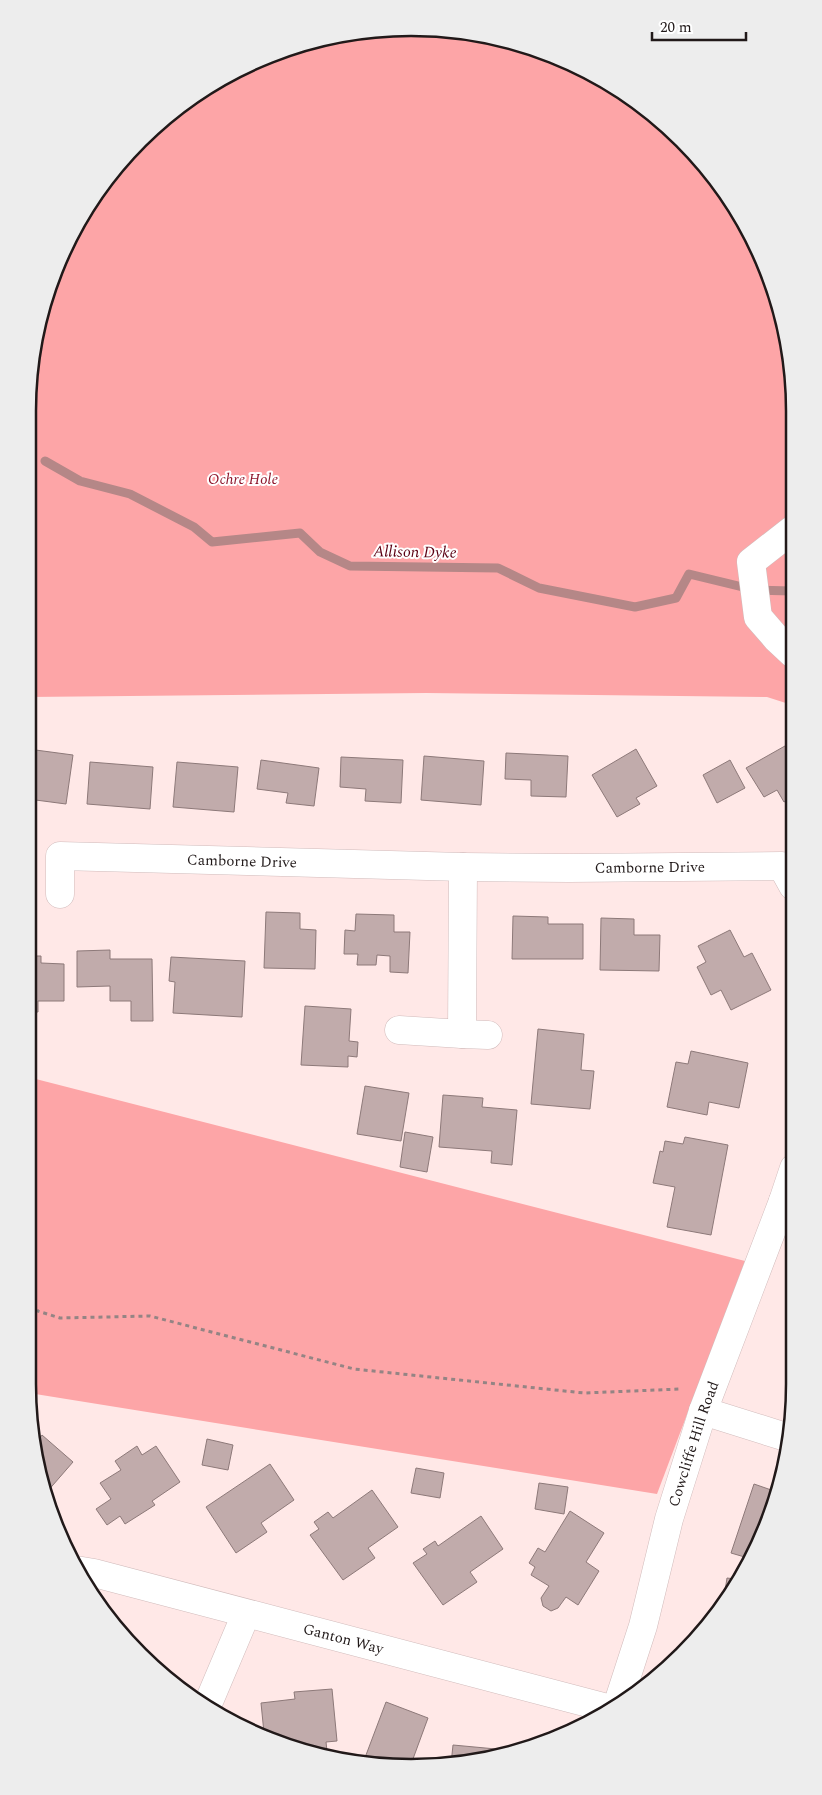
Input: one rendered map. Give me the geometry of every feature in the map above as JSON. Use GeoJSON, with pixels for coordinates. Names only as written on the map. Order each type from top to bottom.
{"type":"FeatureCollection","features":[{"type":"Feature","properties":{"kind":"street"},"geometry":{"type":"LineString","coordinates":[[786,535],[751,562],[758,617],[786,647]]}},
{"type":"Feature","properties":{"kind":"street","name":"Camborne Drive"},"geometry":{"type":"LineString","coordinates":[[60,894],[60,856],[463,867],[782,866],[786,873]]}},
{"type":"Feature","properties":{"kind":"street"},"geometry":{"type":"LineString","coordinates":[[399,1030],[475,1034],[463,867]]}},
{"type":"Feature","properties":{"kind":"street","name":"Cowcliffe Hill Road"},"geometry":{"type":"LineString","coordinates":[[621,1695],[643,1626],[669,1518],[703,1411],[786,1205]]}},
{"type":"Feature","properties":{"kind":"street"},"geometry":{"type":"LineString","coordinates":[[703,1411],[783,1436]]}},
{"type":"Feature","properties":{"kind":"street","name":"Ganton Way"},"geometry":{"type":"LineString","coordinates":[[86,1572],[602,1707]]}},
{"type":"Feature","properties":{"kind":"street"},"geometry":{"type":"LineString","coordinates":[[209,1700],[246,1614]]}},
{"type":"Feature","properties":{"kind":"path"},"geometry":{"type":"LineString","coordinates":[[36,1308],[38,1311],[60,1318],[150,1316],[354,1369],[584,1393],[685,1389]]}},
{"type":"Feature","properties":{"kind":"green space","name":"Ochre Hole"},"geometry":{"type":"Polygon","coordinates":[[[411,36],[460,39],[484,43],[531,56],[598,86],[619,99],[658,129],[693,164],[708,183],[723,203],[747,245],[766,291],[773,314],[783,362],[785,386],[786,703],[767,697],[426,693],[36,697],[36,411],[39,362],[43,338],[56,291],[86,224],[99,203],[129,164],[164,129],[203,99],[245,75],[291,56],[338,43],[386,37],[411,36]]]}},
{"type":"Feature","properties":{"kind":"green space"},"geometry":{"type":"Polygon","coordinates":[[[36,1079],[745,1261],[657,1494],[36,1394],[36,1079]]]}},
{"type":"Feature","properties":{"kind":"building"},"geometry":{"type":"Polygon","coordinates":[[[786,745],[786,801],[784,802],[777,790],[764,797],[746,768],[786,745]]]}},
{"type":"Feature","properties":{"kind":"building"},"geometry":{"type":"Polygon","coordinates":[[[636,749],[657,786],[636,798],[640,804],[617,817],[592,775],[636,749]]]}},
{"type":"Feature","properties":{"kind":"building"},"geometry":{"type":"Polygon","coordinates":[[[36,750],[73,755],[66,804],[36,800],[36,750]]]}},
{"type":"Feature","properties":{"kind":"building"},"geometry":{"type":"Polygon","coordinates":[[[506,753],[568,756],[566,797],[531,796],[531,780],[505,779],[506,753]]]}},
{"type":"Feature","properties":{"kind":"building"},"geometry":{"type":"Polygon","coordinates":[[[424,756],[484,761],[481,805],[421,800],[424,756]]]}},
{"type":"Feature","properties":{"kind":"building"},"geometry":{"type":"Polygon","coordinates":[[[341,757],[403,760],[401,803],[365,801],[366,789],[340,787],[341,757]]]}},
{"type":"Feature","properties":{"kind":"building"},"geometry":{"type":"Polygon","coordinates":[[[261,760],[319,768],[314,806],[286,803],[288,793],[257,789],[261,760]]]}},
{"type":"Feature","properties":{"kind":"building"},"geometry":{"type":"Polygon","coordinates":[[[730,760],[745,788],[717,803],[703,775],[730,760]]]}},
{"type":"Feature","properties":{"kind":"building"},"geometry":{"type":"Polygon","coordinates":[[[90,762],[153,767],[150,809],[87,804],[90,762]]]}},
{"type":"Feature","properties":{"kind":"building"},"geometry":{"type":"Polygon","coordinates":[[[177,762],[238,767],[234,812],[173,807],[177,762]]]}},
{"type":"Feature","properties":{"kind":"building"},"geometry":{"type":"Polygon","coordinates":[[[266,912],[300,913],[300,929],[316,930],[315,969],[264,968],[266,912]]]}},
{"type":"Feature","properties":{"kind":"building"},"geometry":{"type":"Polygon","coordinates":[[[356,914],[394,915],[394,932],[410,932],[408,973],[390,972],[390,956],[377,955],[376,965],[357,965],[358,954],[344,954],[345,930],[355,931],[356,914]]]}},
{"type":"Feature","properties":{"kind":"building"},"geometry":{"type":"Polygon","coordinates":[[[513,916],[548,917],[548,924],[583,924],[583,959],[512,959],[513,916]]]}},
{"type":"Feature","properties":{"kind":"building"},"geometry":{"type":"Polygon","coordinates":[[[601,918],[634,919],[634,935],[660,935],[659,971],[600,970],[601,918]]]}},
{"type":"Feature","properties":{"kind":"building"},"geometry":{"type":"Polygon","coordinates":[[[730,930],[744,957],[752,953],[771,990],[731,1010],[721,990],[711,995],[697,967],[706,962],[698,946],[730,930]]]}},
{"type":"Feature","properties":{"kind":"building"},"geometry":{"type":"Polygon","coordinates":[[[110,950],[110,959],[152,959],[153,1021],[131,1021],[131,1001],[110,1001],[110,986],[77,987],[77,951],[110,950]]]}},
{"type":"Feature","properties":{"kind":"building"},"geometry":{"type":"Polygon","coordinates":[[[36,956],[41,956],[41,963],[64,964],[64,1001],[38,1001],[38,1012],[36,1012],[36,956]]]}},
{"type":"Feature","properties":{"kind":"building"},"geometry":{"type":"Polygon","coordinates":[[[171,957],[245,961],[242,1017],[173,1013],[175,982],[169,981],[171,957]]]}},
{"type":"Feature","properties":{"kind":"building"},"geometry":{"type":"Polygon","coordinates":[[[305,1006],[351,1009],[349,1041],[358,1042],[357,1057],[348,1056],[348,1067],[301,1065],[305,1006]]]}},
{"type":"Feature","properties":{"kind":"building"},"geometry":{"type":"Polygon","coordinates":[[[538,1029],[584,1034],[581,1070],[594,1071],[590,1109],[531,1104],[538,1029]]]}},
{"type":"Feature","properties":{"kind":"building"},"geometry":{"type":"Polygon","coordinates":[[[691,1051],[748,1063],[739,1108],[709,1102],[707,1115],[667,1107],[676,1062],[688,1064],[691,1051]]]}},
{"type":"Feature","properties":{"kind":"building"},"geometry":{"type":"Polygon","coordinates":[[[365,1086],[409,1093],[401,1141],[357,1134],[365,1086]]]}},
{"type":"Feature","properties":{"kind":"building"},"geometry":{"type":"Polygon","coordinates":[[[443,1095],[483,1098],[482,1107],[517,1110],[512,1165],[491,1163],[492,1151],[439,1147],[443,1095]]]}},
{"type":"Feature","properties":{"kind":"building"},"geometry":{"type":"Polygon","coordinates":[[[405,1132],[433,1137],[427,1172],[400,1167],[405,1132]]]}},
{"type":"Feature","properties":{"kind":"building"},"geometry":{"type":"Polygon","coordinates":[[[685,1137],[728,1145],[711,1235],[667,1227],[675,1187],[653,1183],[660,1151],[663,1152],[665,1141],[683,1144],[685,1137]]]}},
{"type":"Feature","properties":{"kind":"building"},"geometry":{"type":"Polygon","coordinates":[[[42,1435],[73,1462],[51,1487],[43,1457],[40,1438],[42,1435]]]}},
{"type":"Feature","properties":{"kind":"building"},"geometry":{"type":"Polygon","coordinates":[[[207,1439],[233,1445],[228,1470],[202,1465],[207,1439]]]}},
{"type":"Feature","properties":{"kind":"building"},"geometry":{"type":"Polygon","coordinates":[[[137,1446],[142,1455],[156,1446],[180,1482],[152,1501],[155,1505],[125,1524],[120,1516],[107,1525],[96,1509],[111,1499],[100,1483],[121,1470],[115,1461],[137,1446]]]}},
{"type":"Feature","properties":{"kind":"building"},"geometry":{"type":"Polygon","coordinates":[[[270,1464],[294,1500],[261,1523],[267,1532],[236,1553],[206,1507],[270,1464]]]}},
{"type":"Feature","properties":{"kind":"building"},"geometry":{"type":"Polygon","coordinates":[[[416,1468],[444,1473],[440,1498],[411,1493],[416,1468]]]}},
{"type":"Feature","properties":{"kind":"building"},"geometry":{"type":"Polygon","coordinates":[[[539,1483],[568,1487],[564,1514],[535,1509],[539,1483]]]}},
{"type":"Feature","properties":{"kind":"building"},"geometry":{"type":"Polygon","coordinates":[[[754,1484],[770,1490],[744,1557],[731,1553],[754,1484]]]}},
{"type":"Feature","properties":{"kind":"building"},"geometry":{"type":"Polygon","coordinates":[[[372,1490],[398,1527],[368,1548],[375,1558],[343,1580],[310,1535],[319,1529],[314,1522],[328,1512],[333,1518],[372,1490]]]}},
{"type":"Feature","properties":{"kind":"building"},"geometry":{"type":"Polygon","coordinates":[[[570,1511],[604,1533],[586,1562],[599,1571],[578,1605],[566,1597],[558,1608],[551,1611],[543,1606],[541,1598],[549,1586],[531,1575],[535,1567],[529,1563],[538,1548],[545,1552],[570,1511]]]}},
{"type":"Feature","properties":{"kind":"building"},"geometry":{"type":"Polygon","coordinates":[[[481,1516],[503,1549],[470,1572],[477,1582],[443,1605],[413,1563],[427,1554],[423,1549],[435,1541],[438,1546],[481,1516]]]}},
{"type":"Feature","properties":{"kind":"building"},"geometry":{"type":"Polygon","coordinates":[[[727,1578],[731,1579],[725,1588],[727,1578]]]}},
{"type":"Feature","properties":{"kind":"building"},"geometry":{"type":"Polygon","coordinates":[[[332,1689],[337,1741],[326,1742],[327,1749],[291,1739],[264,1728],[261,1703],[295,1699],[294,1692],[332,1689]]]}},
{"type":"Feature","properties":{"kind":"building"},"geometry":{"type":"Polygon","coordinates":[[[386,1702],[428,1718],[413,1759],[366,1756],[386,1702]]]}},
{"type":"Feature","properties":{"kind":"building"},"geometry":{"type":"Polygon","coordinates":[[[453,1745],[496,1749],[484,1752],[452,1757],[453,1745]]]}},
{"type":"Feature","properties":{"kind":"waterway","name":"Allison Dyke"},"geometry":{"type":"LineString","coordinates":[[45,461],[80,481],[130,494],[194,527],[212,542],[300,533],[320,552],[350,566],[498,568],[539,588],[635,607],[676,598],[689,574],[755,590],[786,591]]}}]}
